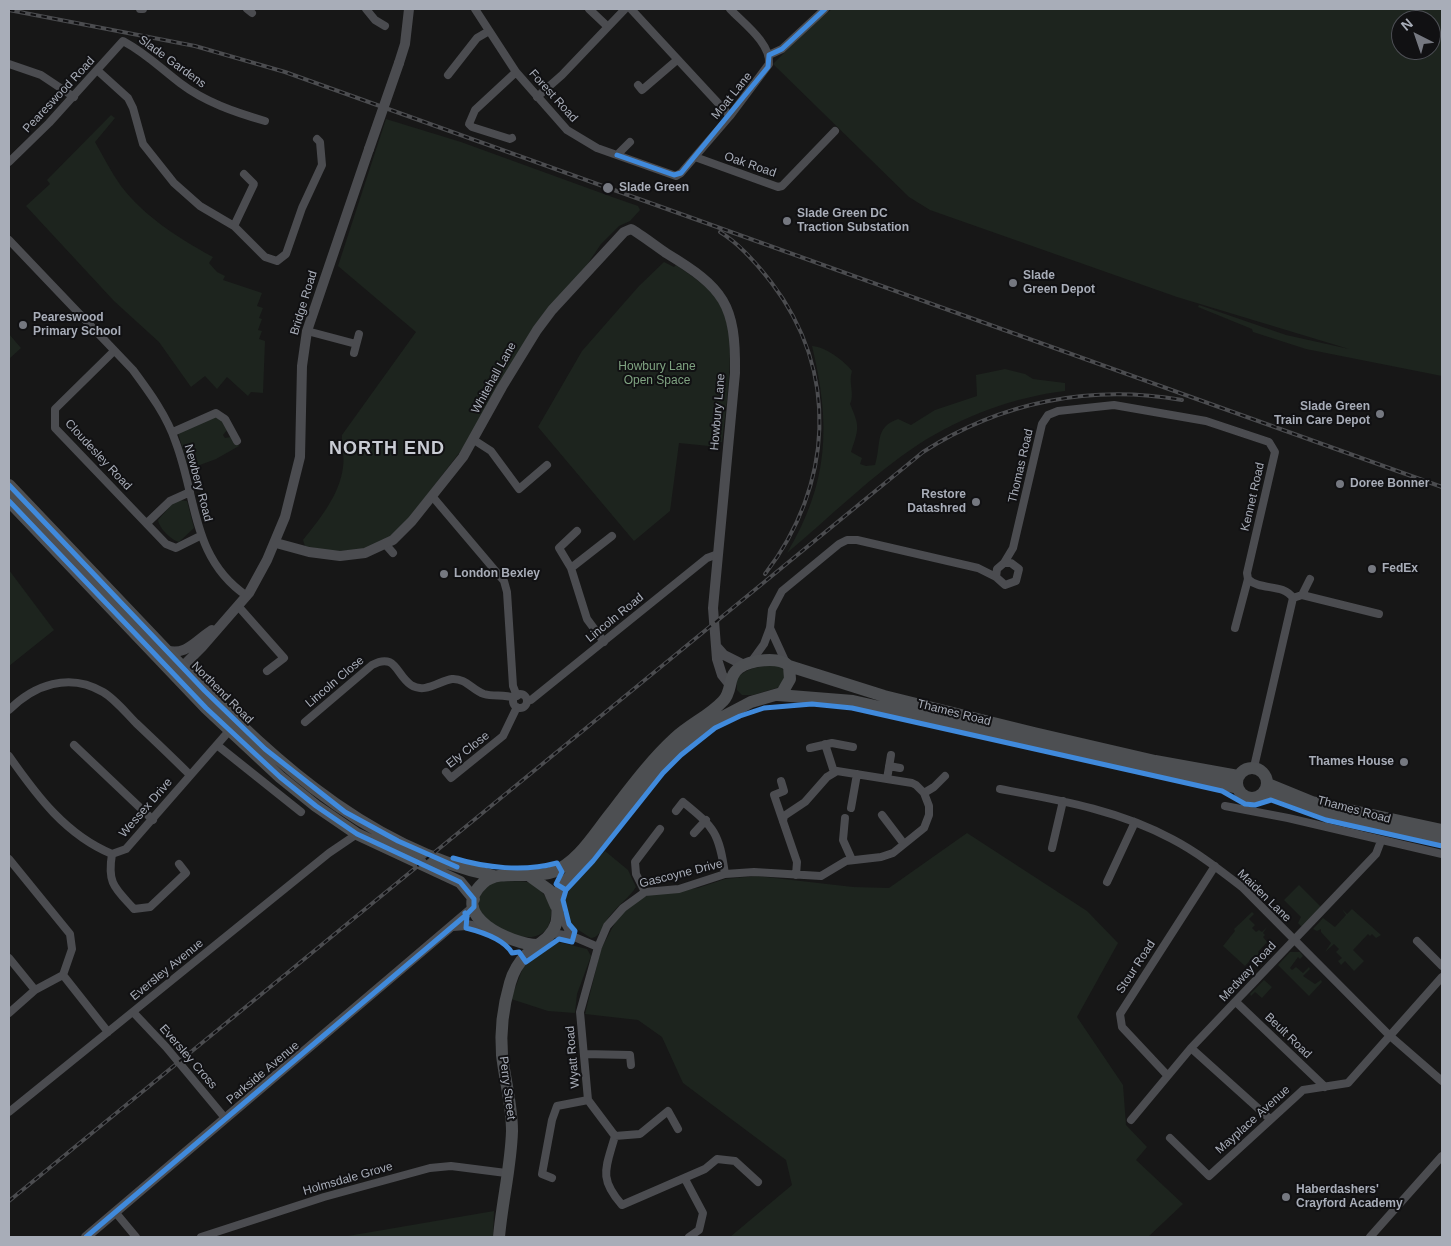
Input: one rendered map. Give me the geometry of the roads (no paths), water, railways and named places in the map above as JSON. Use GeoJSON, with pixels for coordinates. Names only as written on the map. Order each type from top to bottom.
{"type":"FeatureCollection","features":[{"type":"Feature","properties":{"kind":"main road","name":"Northend Road"},"geometry":{"type":"LineString","coordinates":[[9,485],[166,650],[176,669],[229,731],[292,786],[352,830],[460,882],[474,903]]}},
{"type":"Feature","properties":{"kind":"main road","name":"Northend Road"},"geometry":{"type":"LineString","coordinates":[[9,501],[176,669],[265,749],[345,812],[406,845],[457,867],[494,876]]}},
{"type":"Feature","properties":{"kind":"main road","name":"Thames Road"},"geometry":{"type":"LineString","coordinates":[[747,664],[777,660],[884,696],[1238,782]]}},
{"type":"Feature","properties":{"kind":"main road"},"geometry":{"type":"LineString","coordinates":[[538,945],[501,935],[489,929],[481,922],[474,903],[477,890],[482,883],[494,876],[531,877],[552,872],[571,861],[654,760],[677,736],[719,706],[730,687],[734,674],[747,664]]}},
{"type":"Feature","properties":{"kind":"main road"},"geometry":{"type":"LineString","coordinates":[[778,696],[789,685],[791,675],[788,665]]}},
{"type":"Feature","properties":{"kind":"main road"},"geometry":{"type":"LineString","coordinates":[[730,687],[741,699],[751,702]]}},
{"type":"Feature","properties":{"kind":"main road","name":"Thames Road"},"geometry":{"type":"LineString","coordinates":[[538,945],[551,933],[556,924],[558,894],[564,883],[658,769],[694,735],[751,702],[778,696],[853,701],[1238,782]]}},
{"type":"Feature","properties":{"kind":"main road"},"geometry":{"type":"LineString","coordinates":[[1238,782],[1246,768],[1254,768]]}},
{"type":"Feature","properties":{"kind":"main road","name":"Thames Road"},"geometry":{"type":"LineString","coordinates":[[1254,768],[1263,771],[1265,789],[1275,796],[1346,821],[1442,840]]}},
{"type":"Feature","properties":{"kind":"main road","name":"Thames Road"},"geometry":{"type":"LineString","coordinates":[[1238,782],[1241,793],[1248,798],[1265,789],[1312,802],[1442,830]]}},
{"type":"Feature","properties":{"kind":"main road"},"geometry":{"type":"LineString","coordinates":[[531,877],[548,890],[557,909]]}},
{"type":"Feature","properties":{"kind":"main road","name":"Perry Street"},"geometry":{"type":"LineString","coordinates":[[501,935],[514,946],[515,970]]}},
{"type":"Feature","properties":{"kind":"main road","name":"Perry Street"},"geometry":{"type":"LineString","coordinates":[[500,1237],[510,1148],[511,1114],[502,1054],[501,1036],[504,1007],[515,970],[523,958],[538,945]]}},
{"type":"Feature","properties":{"kind":"street"},"geometry":{"type":"LineString","coordinates":[[366,9],[375,20],[385,26]]}},
{"type":"Feature","properties":{"kind":"street","name":"Bridge Road"},"geometry":{"type":"LineString","coordinates":[[176,669],[202,647],[246,596],[276,543],[294,490],[300,457],[302,366],[307,331],[399,63],[405,44],[409,9]]}},
{"type":"Feature","properties":{"kind":"street","name":"Forest Road"},"geometry":{"type":"LineString","coordinates":[[475,9],[516,72],[555,118],[574,135],[597,148],[674,175]]}},
{"type":"Feature","properties":{"kind":"street"},"geometry":{"type":"LineString","coordinates":[[589,9],[607,26]]}},
{"type":"Feature","properties":{"kind":"street"},"geometry":{"type":"LineString","coordinates":[[537,97],[562,75],[625,9]]}},
{"type":"Feature","properties":{"kind":"street"},"geometry":{"type":"LineString","coordinates":[[631,9],[730,116]]}},
{"type":"Feature","properties":{"kind":"street"},"geometry":{"type":"LineString","coordinates":[[730,9],[765,47],[769,55],[782,49],[825,9]]}},
{"type":"Feature","properties":{"kind":"street"},"geometry":{"type":"LineString","coordinates":[[448,75],[477,38],[489,31]]}},
{"type":"Feature","properties":{"kind":"street","name":"Peareswood Road"},"geometry":{"type":"LineString","coordinates":[[9,162],[74,96],[123,41]]}},
{"type":"Feature","properties":{"kind":"street","name":"Slade Gardens"},"geometry":{"type":"LineString","coordinates":[[123,41],[149,56],[179,83],[209,101],[224,109],[265,121]]}},
{"type":"Feature","properties":{"kind":"street","name":"Moat Lane"},"geometry":{"type":"LineString","coordinates":[[674,175],[681,173],[730,116],[768,67],[769,55]]}},
{"type":"Feature","properties":{"kind":"street"},"geometry":{"type":"LineString","coordinates":[[642,90],[677,60]]}},
{"type":"Feature","properties":{"kind":"street"},"geometry":{"type":"LineString","coordinates":[[9,64],[40,75],[74,96]]}},
{"type":"Feature","properties":{"kind":"street"},"geometry":{"type":"LineString","coordinates":[[97,70],[128,98],[133,108],[143,144],[174,183],[200,206],[234,226],[265,257],[277,261],[286,254],[302,208],[322,165],[320,142],[317,139]]}},
{"type":"Feature","properties":{"kind":"street"},"geometry":{"type":"LineString","coordinates":[[512,138],[472,127],[469,124],[475,110],[516,72]]}},
{"type":"Feature","properties":{"kind":"street","name":"Oak Road"},"geometry":{"type":"LineString","coordinates":[[695,157],[778,187],[782,186],[835,131]]}},
{"type":"Feature","properties":{"kind":"street"},"geometry":{"type":"LineString","coordinates":[[617,155],[630,142]]}},
{"type":"Feature","properties":{"kind":"street"},"geometry":{"type":"LineString","coordinates":[[234,226],[254,184],[244,174]]}},
{"type":"Feature","properties":{"kind":"street","name":"Whitehall Lane"},"geometry":{"type":"LineString","coordinates":[[276,543],[309,552],[340,556],[365,553],[386,545],[412,521],[474,440],[502,387],[537,330],[552,310],[624,232],[631,229]]}},
{"type":"Feature","properties":{"kind":"street","name":"Howbury Lane"},"geometry":{"type":"LineString","coordinates":[[631,229],[699,273],[722,297],[729,312],[735,347],[735,373],[713,608],[720,670],[730,687]]}},
{"type":"Feature","properties":{"kind":"street","name":"Newbery Road"},"geometry":{"type":"LineString","coordinates":[[9,240],[150,392],[172,432],[185,469],[200,536],[215,567],[234,587],[246,596]]}},
{"type":"Feature","properties":{"kind":"street"},"geometry":{"type":"LineString","coordinates":[[307,331],[356,344]]}},
{"type":"Feature","properties":{"kind":"street"},"geometry":{"type":"LineString","coordinates":[[354,353],[359,334]]}},
{"type":"Feature","properties":{"kind":"street","name":"Cloudesley Road"},"geometry":{"type":"LineString","coordinates":[[114,351],[55,408],[55,428],[171,548],[182,547],[200,536]]}},
{"type":"Feature","properties":{"kind":"street","name":"Thomas Road"},"geometry":{"type":"LineString","coordinates":[[1016,566],[1013,548],[1042,424],[1048,415],[1058,411],[1114,404],[1179,414],[1220,426]]}},
{"type":"Feature","properties":{"kind":"street"},"geometry":{"type":"LineString","coordinates":[[172,432],[216,413],[225,419],[237,440]]}},
{"type":"Feature","properties":{"kind":"street","name":"Kennet Road"},"geometry":{"type":"LineString","coordinates":[[1220,426],[1269,442],[1275,452],[1247,573],[1248,579],[1235,628]]}},
{"type":"Feature","properties":{"kind":"street"},"geometry":{"type":"LineString","coordinates":[[474,440],[491,451],[518,489],[547,465]]}},
{"type":"Feature","properties":{"kind":"street"},"geometry":{"type":"LineString","coordinates":[[146,523],[170,501],[190,492]]}},
{"type":"Feature","properties":{"kind":"street"},"geometry":{"type":"LineString","coordinates":[[432,496],[504,581],[507,592],[514,704],[517,707]]}},
{"type":"Feature","properties":{"kind":"street"},"geometry":{"type":"LineString","coordinates":[[577,531],[559,548],[571,568],[588,619],[604,642]]}},
{"type":"Feature","properties":{"kind":"street"},"geometry":{"type":"LineString","coordinates":[[571,568],[612,536]]}},
{"type":"Feature","properties":{"kind":"street"},"geometry":{"type":"LineString","coordinates":[[716,646],[724,656],[747,664],[760,652],[770,628],[772,610],[782,591],[838,544],[847,540],[857,540],[978,568],[996,577],[1001,584],[1013,584],[1019,577],[1016,566],[1011,562],[978,568]]}},
{"type":"Feature","properties":{"kind":"street"},"geometry":{"type":"LineString","coordinates":[[386,545],[393,553]]}},
{"type":"Feature","properties":{"kind":"street","name":"Thomas Road"},"geometry":{"type":"LineString","coordinates":[[996,577],[1001,564],[1013,548]]}},
{"type":"Feature","properties":{"kind":"street","name":"Lincoln Road"},"geometry":{"type":"LineString","coordinates":[[517,707],[523,707],[526,700],[531,700],[707,558],[718,554]]}},
{"type":"Feature","properties":{"kind":"street"},"geometry":{"type":"LineString","coordinates":[[1248,579],[1252,584],[1286,591],[1294,598]]}},
{"type":"Feature","properties":{"kind":"street"},"geometry":{"type":"LineString","coordinates":[[1302,595],[1310,579]]}},
{"type":"Feature","properties":{"kind":"street"},"geometry":{"type":"LineString","coordinates":[[1294,598],[1302,595],[1380,614]]}},
{"type":"Feature","properties":{"kind":"street"},"geometry":{"type":"LineString","coordinates":[[1254,768],[1294,598]]}},
{"type":"Feature","properties":{"kind":"street"},"geometry":{"type":"LineString","coordinates":[[238,606],[284,658],[267,671]]}},
{"type":"Feature","properties":{"kind":"street","name":"Bridge Road"},"geometry":{"type":"LineString","coordinates":[[166,650],[175,653],[184,651],[219,626]]}},
{"type":"Feature","properties":{"kind":"street"},"geometry":{"type":"LineString","coordinates":[[770,628],[788,665]]}},
{"type":"Feature","properties":{"kind":"street","name":"Lincoln Close"},"geometry":{"type":"LineString","coordinates":[[305,722],[372,665],[383,660],[391,662],[414,687],[427,688],[452,679],[467,683],[485,694],[515,697]]}},
{"type":"Feature","properties":{"kind":"street","name":"Wessex Drive"},"geometry":{"type":"LineString","coordinates":[[9,710],[29,692],[43,686],[81,682],[104,692],[189,774]]}},
{"type":"Feature","properties":{"kind":"street"},"geometry":{"type":"LineString","coordinates":[[515,697],[522,695],[526,700]]}},
{"type":"Feature","properties":{"kind":"street","name":"Ely Close"},"geometry":{"type":"LineString","coordinates":[[446,772],[451,778],[503,736],[517,707]]}},
{"type":"Feature","properties":{"kind":"street","name":"Wessex Drive"},"geometry":{"type":"LineString","coordinates":[[112,854],[126,849],[153,820],[189,774],[229,731]]}},
{"type":"Feature","properties":{"kind":"street"},"geometry":{"type":"LineString","coordinates":[[810,748],[825,744],[853,747]]}},
{"type":"Feature","properties":{"kind":"street"},"geometry":{"type":"LineString","coordinates":[[825,744],[834,772]]}},
{"type":"Feature","properties":{"kind":"street"},"geometry":{"type":"LineString","coordinates":[[74,745],[153,820]]}},
{"type":"Feature","properties":{"kind":"street"},"geometry":{"type":"LineString","coordinates":[[217,745],[301,812]]}},
{"type":"Feature","properties":{"kind":"street"},"geometry":{"type":"LineString","coordinates":[[887,778],[891,755]]}},
{"type":"Feature","properties":{"kind":"street"},"geometry":{"type":"LineString","coordinates":[[9,756],[34,792],[55,815],[92,846],[112,854],[109,872],[112,884],[134,908],[150,908],[186,873],[179,864]]}},
{"type":"Feature","properties":{"kind":"street"},"geometry":{"type":"LineString","coordinates":[[889,766],[900,768]]}},
{"type":"Feature","properties":{"kind":"street"},"geometry":{"type":"LineString","coordinates":[[783,821],[784,816],[812,796],[824,780],[834,772],[912,782],[924,793],[934,787],[945,776]]}},
{"type":"Feature","properties":{"kind":"street"},"geometry":{"type":"LineString","coordinates":[[851,808],[857,774]]}},
{"type":"Feature","properties":{"kind":"street"},"geometry":{"type":"LineString","coordinates":[[781,781],[784,791],[774,795],[797,862],[796,875]]}},
{"type":"Feature","properties":{"kind":"street","name":"Maiden Lane"},"geometry":{"type":"LineString","coordinates":[[1000,789],[1063,801],[1135,822],[1173,839],[1215,866],[1242,887],[1293,941],[1389,1036],[1442,1081]]}},
{"type":"Feature","properties":{"kind":"street","name":"Gascoyne Drive"},"geometry":{"type":"LineString","coordinates":[[598,947],[616,914],[644,892],[678,889],[725,874],[754,872],[821,876],[841,863],[887,855],[921,831],[928,819],[929,806],[924,793]]}},
{"type":"Feature","properties":{"kind":"street"},"geometry":{"type":"LineString","coordinates":[[1052,848],[1063,801]]}},
{"type":"Feature","properties":{"kind":"street"},"geometry":{"type":"LineString","coordinates":[[676,811],[683,802],[706,820],[720,843],[725,874]]}},
{"type":"Feature","properties":{"kind":"street","name":"Thames Road"},"geometry":{"type":"LineString","coordinates":[[1225,806],[1442,854]]}},
{"type":"Feature","properties":{"kind":"street"},"geometry":{"type":"LineString","coordinates":[[882,815],[904,844]]}},
{"type":"Feature","properties":{"kind":"street"},"geometry":{"type":"LineString","coordinates":[[845,818],[843,840],[852,860]]}},
{"type":"Feature","properties":{"kind":"street"},"geometry":{"type":"LineString","coordinates":[[694,833],[706,820]]}},
{"type":"Feature","properties":{"kind":"street"},"geometry":{"type":"LineString","coordinates":[[1107,882],[1135,822]]}},
{"type":"Feature","properties":{"kind":"street"},"geometry":{"type":"LineString","coordinates":[[644,892],[636,874],[635,862],[660,829]]}},
{"type":"Feature","properties":{"kind":"street","name":"Eversley Avenue"},"geometry":{"type":"LineString","coordinates":[[9,1112],[340,845],[352,830]]}},
{"type":"Feature","properties":{"kind":"street","name":"Eversley Avenue"},"geometry":{"type":"LineString","coordinates":[[340,845],[352,830]]}},
{"type":"Feature","properties":{"kind":"street","name":"Medway Road"},"geometry":{"type":"LineString","coordinates":[[1131,1120],[1191,1048],[1376,854],[1381,840]]}},
{"type":"Feature","properties":{"kind":"street"},"geometry":{"type":"LineString","coordinates":[[9,859],[70,934],[72,948],[64,975],[35,990],[9,1013]]}},
{"type":"Feature","properties":{"kind":"street","name":"Stour Road"},"geometry":{"type":"LineString","coordinates":[[1168,1075],[1122,1027],[1120,1014],[1215,866]]}},
{"type":"Feature","properties":{"kind":"street","name":"Parkside Avenue"},"geometry":{"type":"LineString","coordinates":[[86,1237],[453,926],[474,903]]}},
{"type":"Feature","properties":{"kind":"street"},"geometry":{"type":"LineString","coordinates":[[557,909],[572,936]]}},
{"type":"Feature","properties":{"kind":"street"},"geometry":{"type":"LineString","coordinates":[[453,926],[466,925],[489,929]]}},
{"type":"Feature","properties":{"kind":"street"},"geometry":{"type":"LineString","coordinates":[[551,933],[572,936],[598,947]]}},
{"type":"Feature","properties":{"kind":"street"},"geometry":{"type":"LineString","coordinates":[[1416,941],[1442,966]]}},
{"type":"Feature","properties":{"kind":"street","name":"Wyatt Road"},"geometry":{"type":"LineString","coordinates":[[598,947],[580,1012],[588,1100],[615,1136]]}},
{"type":"Feature","properties":{"kind":"street"},"geometry":{"type":"LineString","coordinates":[[9,958],[35,990]]}},
{"type":"Feature","properties":{"kind":"street"},"geometry":{"type":"LineString","coordinates":[[64,975],[108,1032]]}},
{"type":"Feature","properties":{"kind":"street","name":"Mayplace Avenue"},"geometry":{"type":"LineString","coordinates":[[1170,1138],[1209,1176],[1270,1118],[1303,1090],[1348,1083],[1442,977]]}},
{"type":"Feature","properties":{"kind":"street","name":"Beult Road"},"geometry":{"type":"LineString","coordinates":[[1236,1002],[1325,1087]]}},
{"type":"Feature","properties":{"kind":"street","name":"Eversley Cross"},"geometry":{"type":"LineString","coordinates":[[133,1012],[182,1065],[225,1118]]}},
{"type":"Feature","properties":{"kind":"street"},"geometry":{"type":"LineString","coordinates":[[1191,1048],[1270,1118]]}},
{"type":"Feature","properties":{"kind":"street"},"geometry":{"type":"LineString","coordinates":[[584,1054],[630,1055],[630,1064]]}},
{"type":"Feature","properties":{"kind":"street"},"geometry":{"type":"LineString","coordinates":[[552,1178],[542,1174],[552,1120],[557,1106],[588,1100]]}},
{"type":"Feature","properties":{"kind":"street"},"geometry":{"type":"LineString","coordinates":[[678,1130],[668,1111],[640,1134],[615,1136],[605,1173],[610,1191],[622,1205],[685,1179],[705,1169],[717,1159],[735,1161],[758,1182]]}},
{"type":"Feature","properties":{"kind":"street"},"geometry":{"type":"LineString","coordinates":[[1370,1237],[1442,1156]]}},
{"type":"Feature","properties":{"kind":"street","name":"Holmsdale Grove"},"geometry":{"type":"LineString","coordinates":[[200,1237],[332,1194],[430,1168],[451,1166],[506,1173]]}},
{"type":"Feature","properties":{"kind":"street"},"geometry":{"type":"LineString","coordinates":[[685,1179],[703,1213],[699,1230],[689,1237]]}},
{"type":"Feature","properties":{"kind":"street"},"geometry":{"type":"LineString","coordinates":[[116,1213],[136,1237]]}},
{"type":"Feature","properties":{"kind":"railway"},"geometry":{"type":"LineString","coordinates":[[9,10],[195,46],[285,72],[1442,487]]}},
{"type":"Feature","properties":{"kind":"railway"},"geometry":{"type":"LineString","coordinates":[[720,232],[741,248],[760,268],[793,317],[809,353],[817,391],[819,429],[815,467],[804,504],[788,540],[765,574]]}},
{"type":"Feature","properties":{"kind":"railway"},"geometry":{"type":"LineString","coordinates":[[9,1201],[923,452],[983,421],[1015,409],[1047,401],[1080,396],[1114,394],[1182,400]]}},
{"type":"Feature","properties":{"kind":"place","name":"Slade Green"},"geometry":{"type":"Point","coordinates":[608,188]}},
{"type":"Feature","properties":{"kind":"place","name":"Slade Green DC Traction Substation"},"geometry":{"type":"Point","coordinates":[787,221]}},
{"type":"Feature","properties":{"kind":"place","name":"Slade Green Depot"},"geometry":{"type":"Point","coordinates":[1013,283]}},
{"type":"Feature","properties":{"kind":"place","name":"Peareswood Primary School"},"geometry":{"type":"Point","coordinates":[23,325]}},
{"type":"Feature","properties":{"kind":"place","name":"Slade Green Train Care Depot"},"geometry":{"type":"Point","coordinates":[1380,414]}},
{"type":"Feature","properties":{"kind":"place","name":"Doree Bonner"},"geometry":{"type":"Point","coordinates":[1340,484]}},
{"type":"Feature","properties":{"kind":"place","name":"Restore Datashred"},"geometry":{"type":"Point","coordinates":[976,502]}},
{"type":"Feature","properties":{"kind":"place","name":"FedEx"},"geometry":{"type":"Point","coordinates":[1372,569]}},
{"type":"Feature","properties":{"kind":"place","name":"London Bexley"},"geometry":{"type":"Point","coordinates":[444,574]}},
{"type":"Feature","properties":{"kind":"place","name":"Thames House"},"geometry":{"type":"Point","coordinates":[1404,762]}},
{"type":"Feature","properties":{"kind":"place","name":"Haberdashers' Crayford Academy"},"geometry":{"type":"Point","coordinates":[1286,1197]}},
{"type":"Feature","properties":{"kind":"district","name":"NORTH END"},"geometry":{"type":"Point","coordinates":[387,449]}},
{"type":"Feature","properties":{"kind":"park label","name":"Howbury Lane Open Space"},"geometry":{"type":"Point","coordinates":[657,374]}}]}
